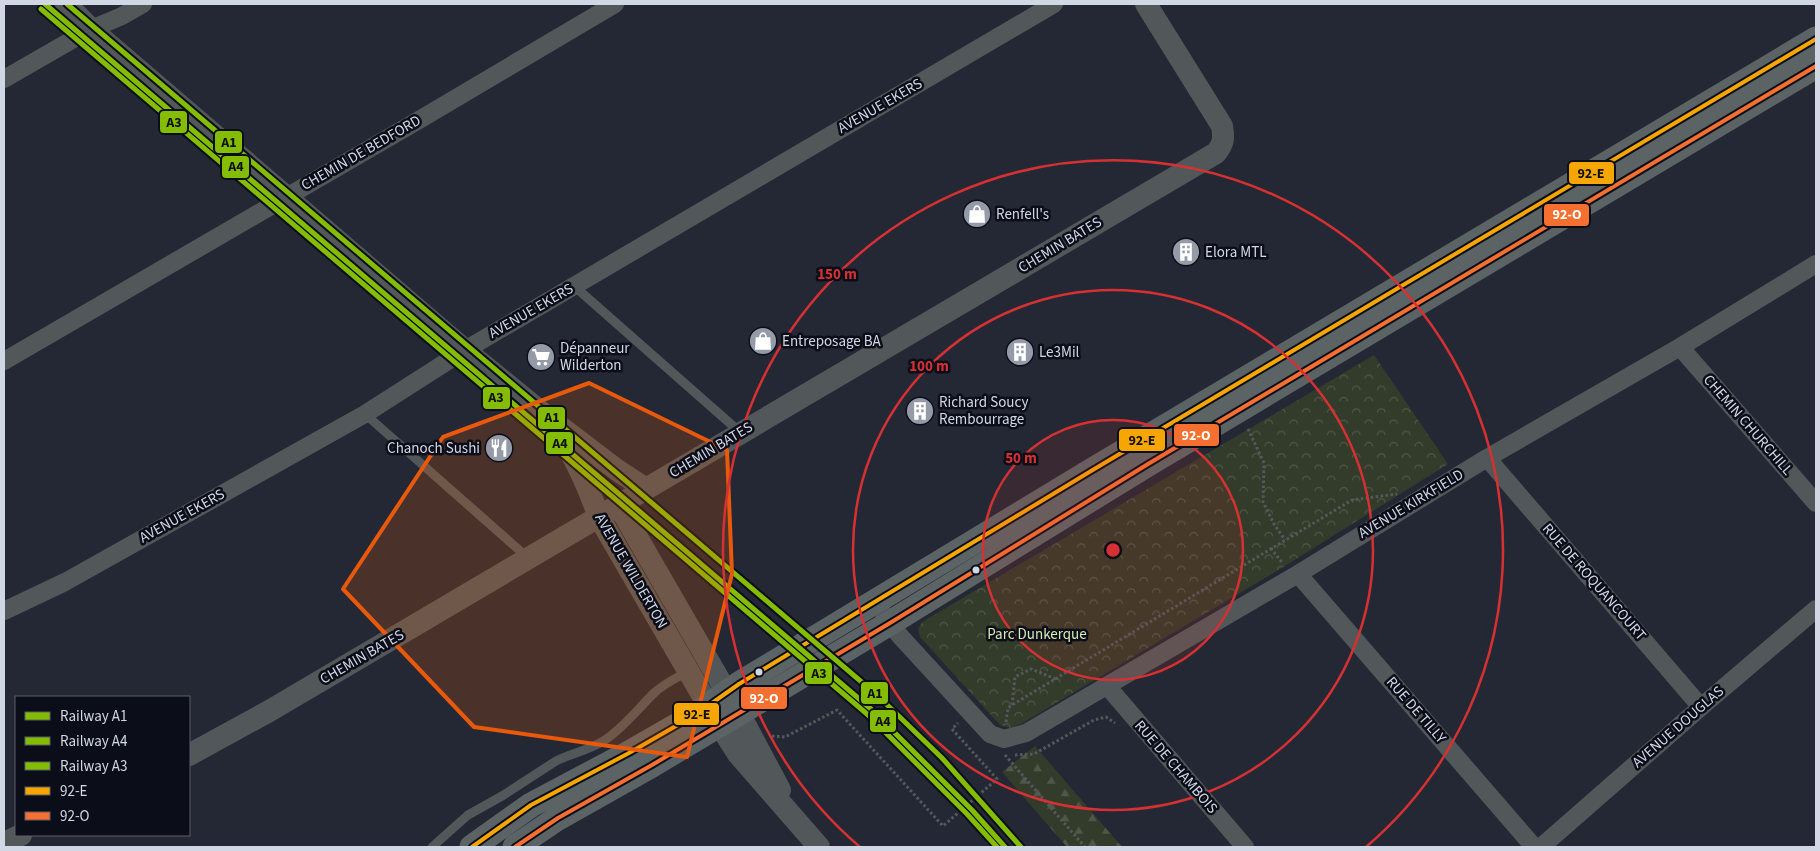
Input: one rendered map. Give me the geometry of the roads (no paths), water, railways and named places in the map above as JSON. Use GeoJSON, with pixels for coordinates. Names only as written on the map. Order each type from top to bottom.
{"type":"FeatureCollection","features":[{"type":"Feature","properties":{"kind":"main road"},"geometry":{"type":"LineString","coordinates":[[515,847],[558,818],[652,765],[723,708],[875,601],[1816,39]]}},
{"type":"Feature","properties":{"kind":"main road"},"geometry":{"type":"LineString","coordinates":[[472,847],[531,805],[694,715],[723,708],[890,623],[1163,454],[1816,66]]}},
{"type":"Feature","properties":{"kind":"street","name":"AVENUE WILDERTON"},"geometry":{"type":"LineString","coordinates":[[66,4],[91,29],[465,350],[546,416],[617,470],[646,489]]}},
{"type":"Feature","properties":{"kind":"street"},"geometry":{"type":"LineString","coordinates":[[4,79],[91,29],[122,16],[143,4]]}},
{"type":"Feature","properties":{"kind":"street","name":"CHEMIN DE BEDFORD"},"geometry":{"type":"LineString","coordinates":[[4,361],[615,4]]}},
{"type":"Feature","properties":{"kind":"street","name":"AVENUE EKERS"},"geometry":{"type":"LineString","coordinates":[[4,611],[65,582],[366,414],[465,350],[1054,4]]}},
{"type":"Feature","properties":{"kind":"street","name":"CHEMIN BATES"},"geometry":{"type":"LineString","coordinates":[[190,755],[529,559],[740,432],[1216,153],[1223,144],[1222,126],[1146,4]]}},
{"type":"Feature","properties":{"kind":"street","name":"AVENUE KIRKFIELD"},"geometry":{"type":"LineString","coordinates":[[890,623],[982,726],[1003,743],[1026,733],[1108,687],[1205,627],[1291,570],[1680,347],[1816,264]]}},
{"type":"Feature","properties":{"kind":"street","name":"CHEMIN CHURCHILL"},"geometry":{"type":"LineString","coordinates":[[1680,347],[1816,503]]}},
{"type":"Feature","properties":{"kind":"street","name":"AVENUE WILDERTON"},"geometry":{"type":"LineString","coordinates":[[546,416],[562,438],[591,494],[609,512],[723,708]]}},
{"type":"Feature","properties":{"kind":"street","name":"RUE DE ROQUANCOURT"},"geometry":{"type":"LineString","coordinates":[[1487,458],[1700,707]]}},
{"type":"Feature","properties":{"kind":"street","name":"AVENUE WILDERTON"},"geometry":{"type":"LineString","coordinates":[[609,512],[689,670],[723,708]]}},
{"type":"Feature","properties":{"kind":"street","name":"RUE DE TILLY"},"geometry":{"type":"LineString","coordinates":[[1291,570],[1534,847]]}},
{"type":"Feature","properties":{"kind":"street"},"geometry":{"type":"LineString","coordinates":[[875,601],[890,623]]}},
{"type":"Feature","properties":{"kind":"street","name":"AVENUE DOUGLAS"},"geometry":{"type":"LineString","coordinates":[[1541,847],[1700,707],[1816,609]]}},
{"type":"Feature","properties":{"kind":"street","name":"RUE DE CHAMBOIS"},"geometry":{"type":"LineString","coordinates":[[1108,687],[1245,847]]}},
{"type":"Feature","properties":{"kind":"street"},"geometry":{"type":"LineString","coordinates":[[723,708],[797,822],[816,846]]}},
{"type":"Feature","properties":{"kind":"street"},"geometry":{"type":"LineString","coordinates":[[4,843],[19,836]]}},
{"type":"Feature","properties":{"kind":"lane"},"geometry":{"type":"LineString","coordinates":[[574,286],[740,432]]}},
{"type":"Feature","properties":{"kind":"lane"},"geometry":{"type":"LineString","coordinates":[[366,414],[529,559]]}},
{"type":"Feature","properties":{"kind":"lane"},"geometry":{"type":"LineString","coordinates":[[432,847],[468,815],[502,796],[556,761],[592,748],[607,739],[661,688],[689,670]]}},
{"type":"Feature","properties":{"kind":"rail line","name":"A4"},"geometry":{"type":"LineString","coordinates":[[45,4],[871,709],[972,810],[1005,847]]}},
{"type":"Feature","properties":{"kind":"rail line","name":"A1"},"geometry":{"type":"LineString","coordinates":[[67,4],[878,696],[942,758],[1021,847]]}},
{"type":"Feature","properties":{"kind":"rail line","name":"A3"},"geometry":{"type":"LineString","coordinates":[[41,9],[867,714],[967,814],[997,847]]}},
{"type":"Feature","properties":{"kind":"place","name":"Renfell's"},"geometry":{"type":"Point","coordinates":[977,214]}},
{"type":"Feature","properties":{"kind":"place","name":"Elora MTL"},"geometry":{"type":"Point","coordinates":[1186,252]}},
{"type":"Feature","properties":{"kind":"place","name":"Entreposage BA"},"geometry":{"type":"Point","coordinates":[763,341]}},
{"type":"Feature","properties":{"kind":"place","name":"Le3Mil"},"geometry":{"type":"Point","coordinates":[1020,352]}},
{"type":"Feature","properties":{"kind":"place","name":"Dépanneur Wilderton"},"geometry":{"type":"Point","coordinates":[541,357]}},
{"type":"Feature","properties":{"kind":"place","name":"Richard Soucy Rembourrage"},"geometry":{"type":"Point","coordinates":[920,411]}},
{"type":"Feature","properties":{"kind":"place","name":"Chanoch Sushi"},"geometry":{"type":"Point","coordinates":[499,448]}},
{"type":"Feature","properties":{"kind":"park label","name":"Parc Dunkerque"},"geometry":{"type":"Point","coordinates":[1037,634]}}]}
